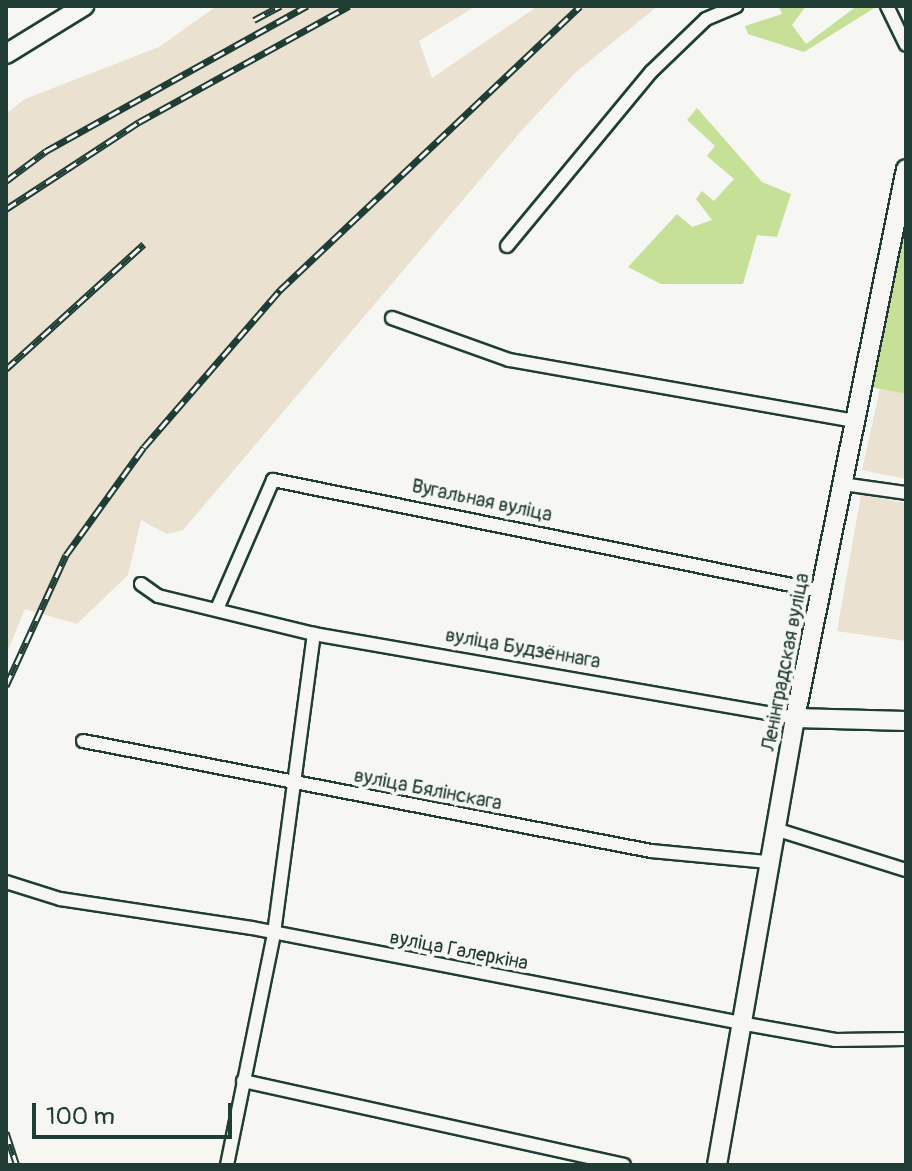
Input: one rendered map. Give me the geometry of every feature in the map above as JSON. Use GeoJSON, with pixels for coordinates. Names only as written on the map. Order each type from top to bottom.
{"type":"FeatureCollection","features":[{"type":"Feature","properties":{"kind":"street"},"geometry":{"type":"LineString","coordinates":[[6,54],[84,6]]}},
{"type":"Feature","properties":{"kind":"street"},"geometry":{"type":"LineString","coordinates":[[507,246],[651,72],[706,19],[736,6]]}},
{"type":"Feature","properties":{"kind":"street"},"geometry":{"type":"LineString","coordinates":[[887,6],[906,45]]}},
{"type":"Feature","properties":{"kind":"street","name":"Ленінградская вуліца"},"geometry":{"type":"LineString","coordinates":[[717,1165],[795,718],[906,169]]}},
{"type":"Feature","properties":{"kind":"street"},"geometry":{"type":"LineString","coordinates":[[392,318],[509,360],[855,421]]}},
{"type":"Feature","properties":{"kind":"street","name":"Вугальная вуліца"},"geometry":{"type":"LineString","coordinates":[[217,609],[273,480],[821,591]]}},
{"type":"Feature","properties":{"kind":"street"},"geometry":{"type":"LineString","coordinates":[[842,484],[906,493]]}},
{"type":"Feature","properties":{"kind":"street","name":"вуліца Будзённага"},"geometry":{"type":"LineString","coordinates":[[141,584],[158,596],[314,634],[795,718],[906,721]]}},
{"type":"Feature","properties":{"kind":"street"},"geometry":{"type":"LineString","coordinates":[[227,1165],[274,933],[314,634]]}},
{"type":"Feature","properties":{"kind":"street","name":"вуліца Бялінскага"},"geometry":{"type":"LineString","coordinates":[[83,741],[294,785],[651,851],[768,862]]}},
{"type":"Feature","properties":{"kind":"street"},"geometry":{"type":"LineString","coordinates":[[775,829],[906,870]]}},
{"type":"Feature","properties":{"kind":"street","name":"вуліца Галеркіна"},"geometry":{"type":"LineString","coordinates":[[6,882],[60,899],[274,933],[835,1040],[906,1039]]}},
{"type":"Feature","properties":{"kind":"street"},"geometry":{"type":"LineString","coordinates":[[243,1081],[624,1165]]}},
{"type":"Feature","properties":{"kind":"shaded area"},"geometry":{"type":"Polygon","coordinates":[[[217,6],[476,6],[419,41],[432,78],[538,6],[658,6],[576,72],[523,129],[183,530],[167,534],[141,520],[128,575],[77,624],[25,609],[6,655],[6,114],[25,99],[159,47],[217,6]]]}},
{"type":"Feature","properties":{"kind":"shaded area"},"geometry":{"type":"Polygon","coordinates":[[[880,389],[906,394],[906,479],[862,470],[880,389]]]}},
{"type":"Feature","properties":{"kind":"shaded area"},"geometry":{"type":"Polygon","coordinates":[[[861,495],[906,503],[906,641],[837,631],[861,495]]]}},
{"type":"Feature","properties":{"kind":"green space"},"geometry":{"type":"Polygon","coordinates":[[[779,6],[806,6],[792,25],[806,44],[857,6],[876,7],[804,52],[748,34],[745,26],[782,14],[779,6]]]}},
{"type":"Feature","properties":{"kind":"green space"},"geometry":{"type":"Polygon","coordinates":[[[697,108],[762,182],[791,194],[777,237],[757,235],[743,284],[661,284],[628,267],[677,214],[692,227],[712,220],[696,199],[702,191],[714,201],[734,179],[707,156],[715,146],[687,120],[697,108]]]}},
{"type":"Feature","properties":{"kind":"green space"},"geometry":{"type":"Polygon","coordinates":[[[906,202],[906,394],[870,387],[906,202]]]}},
{"type":"Feature","properties":{"kind":"railway"},"geometry":{"type":"LineString","coordinates":[[254,20],[280,6]]}},
{"type":"Feature","properties":{"kind":"railway"},"geometry":{"type":"LineString","coordinates":[[6,181],[46,151],[307,6]]}},
{"type":"Feature","properties":{"kind":"railway"},"geometry":{"type":"LineString","coordinates":[[6,209],[139,122],[349,6]]}},
{"type":"Feature","properties":{"kind":"railway"},"geometry":{"type":"LineString","coordinates":[[6,686],[66,555],[144,447],[280,290],[580,6]]}},
{"type":"Feature","properties":{"kind":"railway"},"geometry":{"type":"LineString","coordinates":[[6,369],[144,244]]}},
{"type":"Feature","properties":{"kind":"railway"},"geometry":{"type":"LineString","coordinates":[[6,1132],[17,1165]]}}]}
